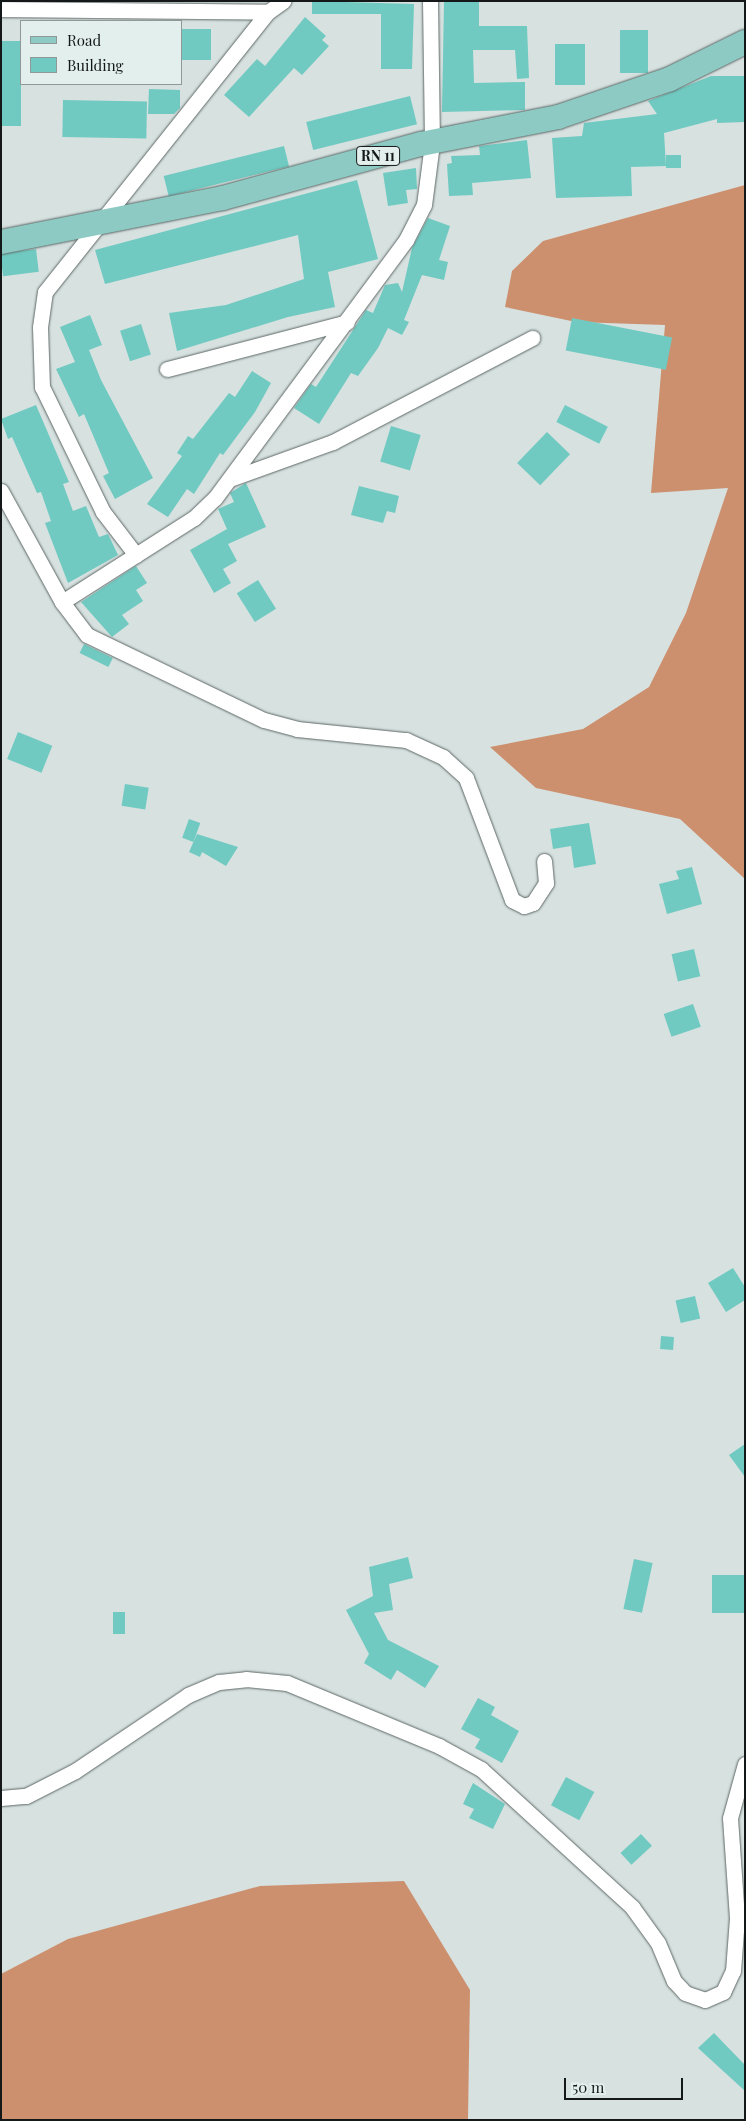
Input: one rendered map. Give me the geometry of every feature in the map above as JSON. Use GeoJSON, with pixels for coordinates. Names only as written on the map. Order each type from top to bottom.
{"type":"FeatureCollection","features":[{"type":"Feature","properties":{"kind":"main road","name":"RN 11"},"geometry":{"type":"LineString","coordinates":[[2,242],[223,198],[432,143],[558,117],[670,79],[745,42]]}},
{"type":"Feature","properties":{"kind":"street"},"geometry":{"type":"LineString","coordinates":[[136,555],[103,512],[42,387],[40,327],[45,292],[106,220],[268,12],[283,1]]}},
{"type":"Feature","properties":{"kind":"street"},"geometry":{"type":"LineString","coordinates":[[62,602],[194,518],[230,479],[348,322],[406,240],[424,205],[432,143],[430,1]]}},
{"type":"Feature","properties":{"kind":"street"},"geometry":{"type":"LineString","coordinates":[[1,9],[268,12]]}},
{"type":"Feature","properties":{"kind":"street"},"geometry":{"type":"LineString","coordinates":[[167,369],[348,322]]}},
{"type":"Feature","properties":{"kind":"street"},"geometry":{"type":"LineString","coordinates":[[230,479],[332,442],[532,338]]}},
{"type":"Feature","properties":{"kind":"street"},"geometry":{"type":"LineString","coordinates":[[1,492],[62,602],[87,635],[264,720],[297,729],[406,740],[443,757],[466,778],[512,900],[524,906],[533,903],[546,883],[544,861]]}},
{"type":"Feature","properties":{"kind":"street"},"geometry":{"type":"LineString","coordinates":[[1,1798],[26,1796],[75,1771],[188,1695],[219,1682],[246,1678],[287,1683],[438,1746],[481,1769],[632,1907],[658,1942],[674,1981],[685,1993],[705,2000],[723,1992],[733,1971],[737,1918],[730,1818],[745,1764]]}},
{"type":"Feature","properties":{"kind":"shaded area"},"geometry":{"type":"Polygon","coordinates":[[[745,185],[745,879],[680,819],[536,788],[490,747],[583,729],[649,687],[686,613],[728,488],[651,493],[665,325],[576,322],[505,307],[512,271],[543,241],[745,185]]]}},
{"type":"Feature","properties":{"kind":"shaded area"},"geometry":{"type":"Polygon","coordinates":[[[404,1881],[470,1990],[468,2120],[1,2120],[1,1974],[68,1939],[260,1886],[404,1881]]]}},
{"type":"Feature","properties":{"kind":"building"},"geometry":{"type":"Polygon","coordinates":[[[312,1],[414,4],[412,69],[381,69],[381,14],[312,14],[312,1]]]}},
{"type":"Feature","properties":{"kind":"building"},"geometry":{"type":"Polygon","coordinates":[[[444,1],[479,1],[479,26],[527,26],[529,78],[517,79],[515,50],[473,50],[474,83],[525,82],[525,110],[442,112],[444,1]]]}},
{"type":"Feature","properties":{"kind":"building"},"geometry":{"type":"Polygon","coordinates":[[[305,17],[326,36],[322,40],[329,46],[302,75],[294,68],[249,117],[224,95],[257,59],[265,66],[305,17]]]}},
{"type":"Feature","properties":{"kind":"building"},"geometry":{"type":"Polygon","coordinates":[[[182,29],[211,29],[211,60],[182,60],[182,29]]]}},
{"type":"Feature","properties":{"kind":"building"},"geometry":{"type":"Polygon","coordinates":[[[620,30],[648,30],[648,73],[620,73],[620,30]]]}},
{"type":"Feature","properties":{"kind":"building"},"geometry":{"type":"Polygon","coordinates":[[[1,41],[20,41],[21,126],[1,126],[1,41]]]}},
{"type":"Feature","properties":{"kind":"building"},"geometry":{"type":"Polygon","coordinates":[[[555,44],[585,44],[585,85],[555,85],[555,44]]]}},
{"type":"Feature","properties":{"kind":"building"},"geometry":{"type":"Polygon","coordinates":[[[711,76],[745,76],[745,122],[717,123],[717,119],[664,133],[666,166],[631,167],[632,196],[556,198],[552,138],[582,136],[584,123],[657,114],[648,101],[711,76]]]}},
{"type":"Feature","properties":{"kind":"building"},"geometry":{"type":"Polygon","coordinates":[[[149,89],[180,90],[180,108],[174,114],[148,114],[149,89]]]}},
{"type":"Feature","properties":{"kind":"building"},"geometry":{"type":"Polygon","coordinates":[[[410,96],[417,124],[313,150],[306,122],[410,96]]]}},
{"type":"Feature","properties":{"kind":"building"},"geometry":{"type":"Polygon","coordinates":[[[63,100],[147,101],[146,138],[62,137],[63,100]]]}},
{"type":"Feature","properties":{"kind":"building"},"geometry":{"type":"Polygon","coordinates":[[[527,140],[531,178],[472,183],[473,195],[449,196],[447,164],[452,163],[451,156],[480,155],[479,146],[527,140]]]}},
{"type":"Feature","properties":{"kind":"building"},"geometry":{"type":"Polygon","coordinates":[[[284,146],[289,166],[169,196],[164,176],[284,146]]]}},
{"type":"Feature","properties":{"kind":"building"},"geometry":{"type":"Polygon","coordinates":[[[666,155],[681,155],[681,168],[666,168],[666,155]]]}},
{"type":"Feature","properties":{"kind":"building"},"geometry":{"type":"Polygon","coordinates":[[[416,168],[417,189],[406,190],[408,203],[388,206],[383,173],[416,168]]]}},
{"type":"Feature","properties":{"kind":"building"},"geometry":{"type":"Polygon","coordinates":[[[357,180],[378,259],[328,272],[335,307],[288,317],[177,351],[169,313],[226,305],[304,279],[298,235],[105,284],[95,250],[357,180]]]}},
{"type":"Feature","properties":{"kind":"building"},"geometry":{"type":"Polygon","coordinates":[[[428,218],[450,226],[439,260],[448,262],[444,280],[422,275],[404,320],[409,322],[402,335],[388,328],[378,348],[358,376],[351,373],[319,424],[294,408],[311,384],[316,387],[366,310],[373,313],[385,285],[398,283],[402,292],[412,248],[428,218]]]}},
{"type":"Feature","properties":{"kind":"building"},"geometry":{"type":"Polygon","coordinates":[[[36,249],[39,272],[3,276],[1,253],[36,249]]]}},
{"type":"Feature","properties":{"kind":"building"},"geometry":{"type":"Polygon","coordinates":[[[90,315],[102,345],[89,350],[101,380],[153,478],[115,499],[103,476],[109,473],[84,414],[79,417],[56,369],[75,362],[60,327],[90,315]]]}},
{"type":"Feature","properties":{"kind":"building"},"geometry":{"type":"Polygon","coordinates":[[[572,318],[672,337],[666,370],[566,350],[572,318]]]}},
{"type":"Feature","properties":{"kind":"building"},"geometry":{"type":"Polygon","coordinates":[[[141,324],[151,354],[130,361],[120,331],[141,324]]]}},
{"type":"Feature","properties":{"kind":"building"},"geometry":{"type":"Polygon","coordinates":[[[252,371],[271,383],[255,412],[223,455],[220,453],[194,494],[187,489],[168,517],[147,504],[182,456],[177,453],[188,436],[193,439],[229,393],[235,397],[252,371]]]}},
{"type":"Feature","properties":{"kind":"building"},"geometry":{"type":"Polygon","coordinates":[[[36,405],[69,482],[63,484],[73,511],[86,506],[99,537],[108,534],[118,555],[68,583],[45,523],[51,521],[41,492],[37,493],[12,437],[8,439],[1,419],[36,405]]]}},
{"type":"Feature","properties":{"kind":"building"},"geometry":{"type":"Polygon","coordinates":[[[565,405],[608,427],[599,444],[556,422],[565,405]]]}},
{"type":"Feature","properties":{"kind":"building"},"geometry":{"type":"Polygon","coordinates":[[[391,426],[421,435],[410,470],[380,461],[391,426]]]}},
{"type":"Feature","properties":{"kind":"building"},"geometry":{"type":"Polygon","coordinates":[[[547,432],[570,454],[540,485],[517,463],[547,432]]]}},
{"type":"Feature","properties":{"kind":"building"},"geometry":{"type":"Polygon","coordinates":[[[246,483],[266,527],[228,544],[237,561],[223,569],[231,583],[214,593],[190,550],[227,529],[218,509],[234,502],[230,493],[246,483]]]}},
{"type":"Feature","properties":{"kind":"building"},"geometry":{"type":"Polygon","coordinates":[[[359,486],[399,496],[395,513],[387,511],[383,523],[351,515],[359,486]]]}},
{"type":"Feature","properties":{"kind":"building"},"geometry":{"type":"Polygon","coordinates":[[[136,566],[147,583],[136,590],[143,601],[122,615],[129,624],[112,637],[81,602],[136,566]]]}},
{"type":"Feature","properties":{"kind":"building"},"geometry":{"type":"Polygon","coordinates":[[[258,580],[276,609],[255,622],[237,593],[258,580]]]}},
{"type":"Feature","properties":{"kind":"building"},"geometry":{"type":"Polygon","coordinates":[[[84,644],[113,658],[108,667],[80,653],[84,644]]]}},
{"type":"Feature","properties":{"kind":"building"},"geometry":{"type":"Polygon","coordinates":[[[18,732],[52,746],[41,773],[7,759],[18,732]]]}},
{"type":"Feature","properties":{"kind":"building"},"geometry":{"type":"Polygon","coordinates":[[[125,784],[149,788],[145,809],[122,806],[125,784]]]}},
{"type":"Feature","properties":{"kind":"building"},"geometry":{"type":"Polygon","coordinates":[[[189,819],[200,823],[193,842],[182,838],[189,819]]]}},
{"type":"Feature","properties":{"kind":"building"},"geometry":{"type":"Polygon","coordinates":[[[589,823],[596,864],[574,868],[571,846],[553,849],[550,829],[589,823]]]}},
{"type":"Feature","properties":{"kind":"building"},"geometry":{"type":"Polygon","coordinates":[[[197,834],[238,847],[226,866],[202,852],[200,857],[189,852],[197,834]]]}},
{"type":"Feature","properties":{"kind":"building"},"geometry":{"type":"Polygon","coordinates":[[[692,867],[702,904],[667,914],[659,884],[679,879],[676,871],[692,867]]]}},
{"type":"Feature","properties":{"kind":"building"},"geometry":{"type":"Polygon","coordinates":[[[694,949],[700,976],[678,981],[672,954],[694,949]]]}},
{"type":"Feature","properties":{"kind":"building"},"geometry":{"type":"Polygon","coordinates":[[[693,1004],[701,1027],[672,1037],[664,1014],[693,1004]]]}},
{"type":"Feature","properties":{"kind":"building"},"geometry":{"type":"Polygon","coordinates":[[[733,1268],[745,1287],[745,1300],[726,1312],[708,1283],[733,1268]]]}},
{"type":"Feature","properties":{"kind":"building"},"geometry":{"type":"Polygon","coordinates":[[[695,1296],[700,1318],[681,1323],[676,1300],[695,1296]]]}},
{"type":"Feature","properties":{"kind":"building"},"geometry":{"type":"Polygon","coordinates":[[[661,1336],[674,1337],[673,1350],[660,1349],[661,1336]]]}},
{"type":"Feature","properties":{"kind":"building"},"geometry":{"type":"Polygon","coordinates":[[[745,1444],[745,1477],[729,1455],[745,1444]]]}},
{"type":"Feature","properties":{"kind":"building"},"geometry":{"type":"Polygon","coordinates":[[[408,1557],[413,1578],[389,1584],[393,1610],[374,1613],[388,1640],[439,1666],[425,1688],[397,1670],[391,1680],[364,1663],[369,1654],[346,1610],[373,1596],[369,1567],[408,1557]]]}},
{"type":"Feature","properties":{"kind":"building"},"geometry":{"type":"Polygon","coordinates":[[[634,1559],[653,1563],[642,1613],[623,1609],[634,1559]]]}},
{"type":"Feature","properties":{"kind":"building"},"geometry":{"type":"Polygon","coordinates":[[[712,1575],[744,1575],[744,1613],[712,1613],[712,1575]]]}},
{"type":"Feature","properties":{"kind":"building"},"geometry":{"type":"Polygon","coordinates":[[[113,1612],[125,1612],[125,1634],[113,1634],[113,1612]]]}},
{"type":"Feature","properties":{"kind":"building"},"geometry":{"type":"Polygon","coordinates":[[[478,1698],[495,1707],[491,1715],[519,1731],[502,1763],[475,1748],[480,1739],[461,1729],[478,1698]]]}},
{"type":"Feature","properties":{"kind":"building"},"geometry":{"type":"Polygon","coordinates":[[[566,1777],[594,1792],[579,1820],[551,1805],[566,1777]]]}},
{"type":"Feature","properties":{"kind":"building"},"geometry":{"type":"Polygon","coordinates":[[[473,1783],[505,1804],[493,1829],[469,1818],[474,1809],[463,1804],[473,1783]]]}},
{"type":"Feature","properties":{"kind":"building"},"geometry":{"type":"Polygon","coordinates":[[[641,1834],[652,1846],[631,1865],[621,1853],[641,1834]]]}},
{"type":"Feature","properties":{"kind":"building"},"geometry":{"type":"Polygon","coordinates":[[[714,2033],[745,2065],[745,2091],[698,2048],[714,2033]]]}}]}
